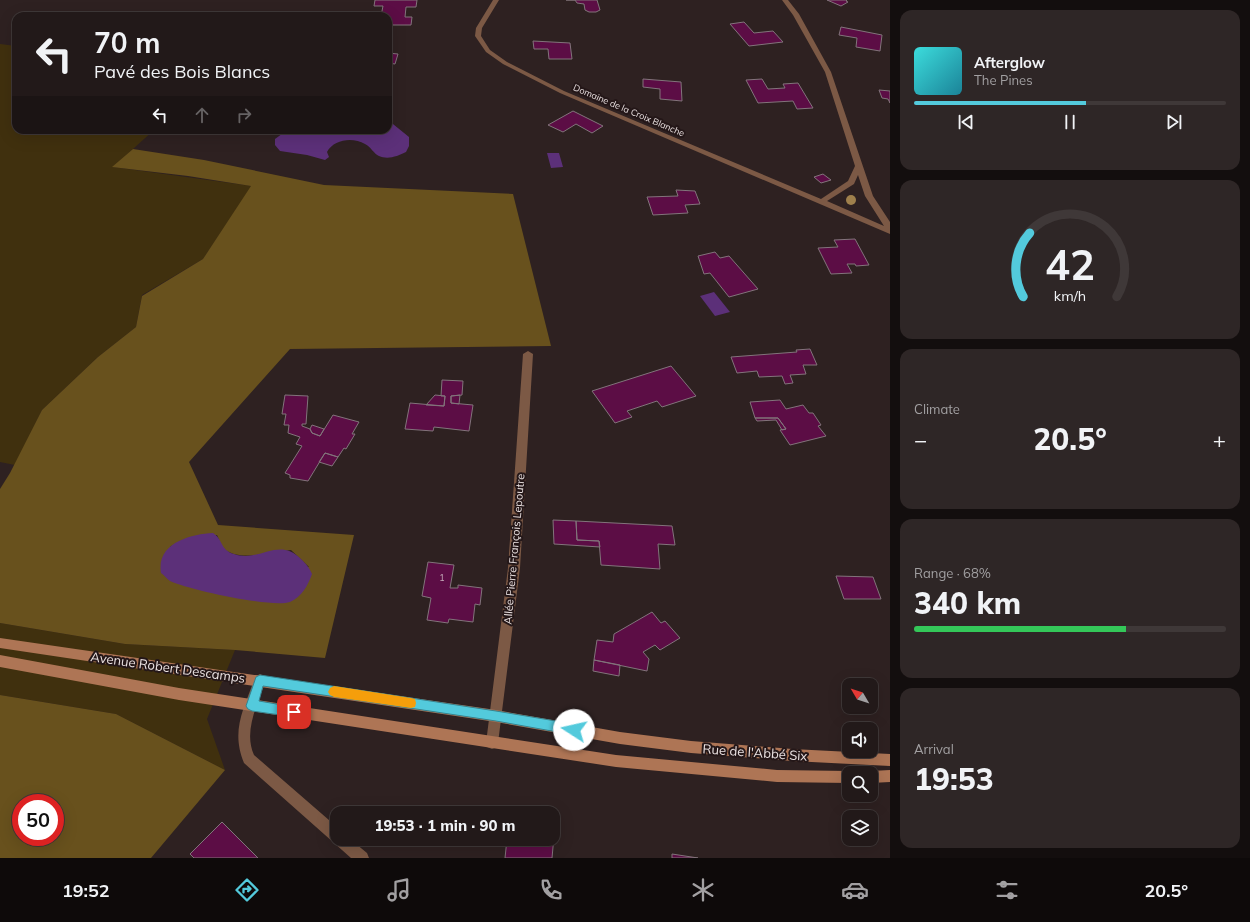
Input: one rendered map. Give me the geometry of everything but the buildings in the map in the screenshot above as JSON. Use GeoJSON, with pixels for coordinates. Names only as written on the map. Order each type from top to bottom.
{"type":"FeatureCollection","features":[{"type":"Feature","properties":{"kind":"main road","name":"Avenue Robert Descamps"},"geometry":{"type":"LineString","coordinates":[[0,643],[260,680],[496,716],[620,738]]}},
{"type":"Feature","properties":{"kind":"main road","name":"Avenue Robert Descamps"},"geometry":{"type":"LineString","coordinates":[[0,661],[252,706],[598,759]]}},
{"type":"Feature","properties":{"kind":"main road","name":"Rue de l'Abbé Six"},"geometry":{"type":"LineString","coordinates":[[620,738],[728,751],[890,760]]}},
{"type":"Feature","properties":{"kind":"main road","name":"Rue de l'Abbé Six"},"geometry":{"type":"LineString","coordinates":[[598,759],[669,768],[777,776],[842,777]]}},
{"type":"Feature","properties":{"kind":"main road"},"geometry":{"type":"LineString","coordinates":[[878,777],[890,776]]}},
{"type":"Feature","properties":{"kind":"street","name":"Domaine de la Croix Blanche"},"geometry":{"type":"LineString","coordinates":[[496,0],[479,28],[478,33],[479,39],[485,48],[499,60],[562,92],[821,202],[890,229]]}},
{"type":"Feature","properties":{"kind":"street","name":"Domaine de la Croix Blanche"},"geometry":{"type":"LineString","coordinates":[[785,0],[796,14],[828,72],[838,97],[858,167],[871,200],[890,229]]}},
{"type":"Feature","properties":{"kind":"street"},"geometry":{"type":"LineString","coordinates":[[821,202],[851,182],[858,167]]}},
{"type":"Feature","properties":{"kind":"street","name":"Allée Pierre François Lepoutre"},"geometry":{"type":"LineString","coordinates":[[492,743],[514,568],[528,354]]}},
{"type":"Feature","properties":{"kind":"street"},"geometry":{"type":"LineString","coordinates":[[260,680],[244,729],[243,746],[249,759],[330,830]]}},
{"type":"Feature","properties":{"kind":"street"},"geometry":{"type":"LineString","coordinates":[[348,846],[362,858]]}},
{"type":"Feature","properties":{"kind":"shaded area"},"geometry":{"type":"Polygon","coordinates":[[[0,44],[12,46],[12,134],[150,134],[113,167],[252,186],[203,259],[142,295],[136,327],[98,357],[42,410],[15,465],[0,462],[0,44]]]}},
{"type":"Feature","properties":{"kind":"shaded area"},"geometry":{"type":"Polygon","coordinates":[[[392,123],[409,137],[409,146],[406,152],[386,158],[379,156],[367,145],[360,142],[355,140],[344,140],[334,144],[330,148],[327,152],[329,157],[325,160],[307,155],[280,151],[275,145],[275,139],[282,134],[392,134],[392,123]]]}},
{"type":"Feature","properties":{"kind":"shaded area"},"geometry":{"type":"Polygon","coordinates":[[[133,149],[204,160],[324,185],[513,194],[551,346],[290,349],[189,462],[218,525],[354,535],[325,658],[235,650],[125,644],[0,623],[0,489],[10,473],[42,410],[98,357],[136,327],[142,296],[203,259],[251,186],[188,176],[112,167],[133,149]],[[217,535],[171,546],[163,560],[309,567],[291,550],[247,556],[231,553],[223,548],[217,535]]]}},
{"type":"Feature","properties":{"kind":"shaded area"},"geometry":{"type":"Polygon","coordinates":[[[547,153],[559,153],[563,167],[551,168],[547,153]]]}},
{"type":"Feature","properties":{"kind":"shaded area"},"geometry":{"type":"Polygon","coordinates":[[[714,292],[730,312],[715,316],[700,296],[714,292]]]}},
{"type":"Feature","properties":{"kind":"shaded area"},"geometry":{"type":"Polygon","coordinates":[[[213,533],[219,538],[226,550],[234,554],[243,556],[277,550],[284,550],[293,553],[306,564],[312,574],[301,594],[294,600],[290,602],[266,603],[230,597],[180,585],[170,581],[161,573],[161,563],[164,554],[169,547],[195,535],[213,533]]]}},
{"type":"Feature","properties":{"kind":"shaded area"},"geometry":{"type":"Polygon","coordinates":[[[0,623],[125,644],[235,650],[207,719],[225,770],[116,714],[0,695],[0,623]]]}},
{"type":"Feature","properties":{"kind":"shaded area"},"geometry":{"type":"Polygon","coordinates":[[[0,695],[116,714],[225,770],[151,858],[0,858],[0,695]]]}},
{"type":"Feature","properties":{"kind":"slow traffic"},"geometry":{"type":"LineString","coordinates":[[334,692],[411,703]]}},
{"type":"Feature","properties":{"kind":"route"},"geometry":{"type":"LineString","coordinates":[[294,712],[252,706],[260,680],[496,716],[574,730]]}}]}
